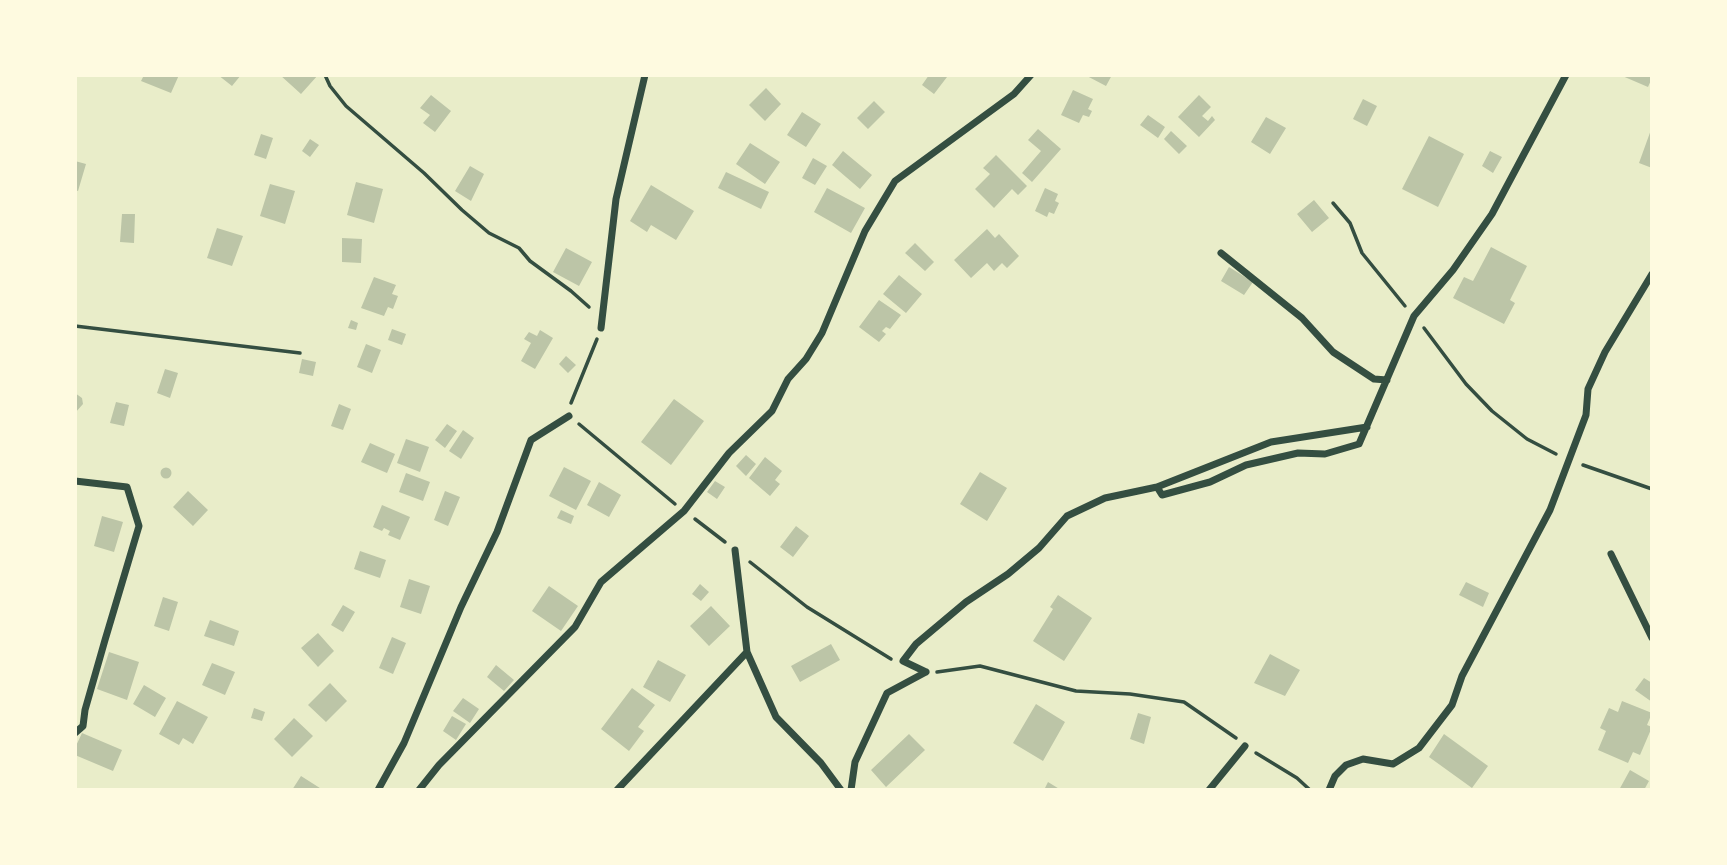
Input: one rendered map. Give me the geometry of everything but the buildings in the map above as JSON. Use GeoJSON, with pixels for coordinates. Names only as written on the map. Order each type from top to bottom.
{"type":"FeatureCollection","features":[{"type":"Feature","properties":{"kind":"street"},"geometry":{"type":"LineString","coordinates":[[601,328],[616,199],[645,75]]}},
{"type":"Feature","properties":{"kind":"street"},"geometry":{"type":"LineString","coordinates":[[419,790],[439,765],[575,627],[601,582],[684,511],[729,453],[772,411],[788,379],[806,359],[822,333],[865,231],[895,181],[1014,94],[1031,75]]}},
{"type":"Feature","properties":{"kind":"street"},"geometry":{"type":"LineString","coordinates":[[1157,487],[1162,495],[1210,482],[1246,465],[1298,453],[1325,454],[1359,444],[1414,316],[1453,270],[1492,214],[1566,75]]}},
{"type":"Feature","properties":{"kind":"street"},"geometry":{"type":"LineString","coordinates":[[1221,253],[1302,318],[1333,352],[1374,379],[1387,380]]}},
{"type":"Feature","properties":{"kind":"street"},"geometry":{"type":"LineString","coordinates":[[1329,790],[1335,776],[1346,765],[1363,759],[1393,764],[1419,748],[1452,705],[1462,676],[1550,510],[1567,459],[1586,415],[1588,389],[1605,352],[1652,274]]}},
{"type":"Feature","properties":{"kind":"street"},"geometry":{"type":"LineString","coordinates":[[378,790],[404,743],[461,607],[497,532],[531,440],[569,416]]}},
{"type":"Feature","properties":{"kind":"street"},"geometry":{"type":"LineString","coordinates":[[926,672],[903,661],[916,644],[966,602],[1008,574],[1039,548],[1067,516],[1105,498],[1157,487],[1271,442],[1367,427]]}},
{"type":"Feature","properties":{"kind":"street"},"geometry":{"type":"LineString","coordinates":[[75,481],[127,487],[139,526],[98,663],[83,726],[75,733]]}},
{"type":"Feature","properties":{"kind":"street"},"geometry":{"type":"LineString","coordinates":[[735,550],[747,652],[776,717],[821,763],[841,790]]}},
{"type":"Feature","properties":{"kind":"street"},"geometry":{"type":"LineString","coordinates":[[1611,554],[1652,638]]}},
{"type":"Feature","properties":{"kind":"street"},"geometry":{"type":"LineString","coordinates":[[617,790],[747,652]]}},
{"type":"Feature","properties":{"kind":"street"},"geometry":{"type":"LineString","coordinates":[[851,790],[855,762],[887,693],[926,672]]}},
{"type":"Feature","properties":{"kind":"street"},"geometry":{"type":"LineString","coordinates":[[1209,790],[1245,746]]}},
{"type":"Feature","properties":{"kind":"path"},"geometry":{"type":"LineString","coordinates":[[325,75],[346,106],[489,233],[519,248],[530,261],[586,303],[601,328],[576,386],[569,416],[684,511],[807,607],[901,666]]}},
{"type":"Feature","properties":{"kind":"path"},"geometry":{"type":"LineString","coordinates":[[1333,203],[1350,223],[1362,253],[1465,384],[1492,411],[1527,439],[1567,459],[1652,489]]}},
{"type":"Feature","properties":{"kind":"path"},"geometry":{"type":"LineString","coordinates":[[75,327],[300,353]]}},
{"type":"Feature","properties":{"kind":"path"},"geometry":{"type":"LineString","coordinates":[[926,672],[979,666],[1076,691],[1130,694],[1184,702],[1232,734],[1245,746],[1297,778],[1310,790]]}}]}
